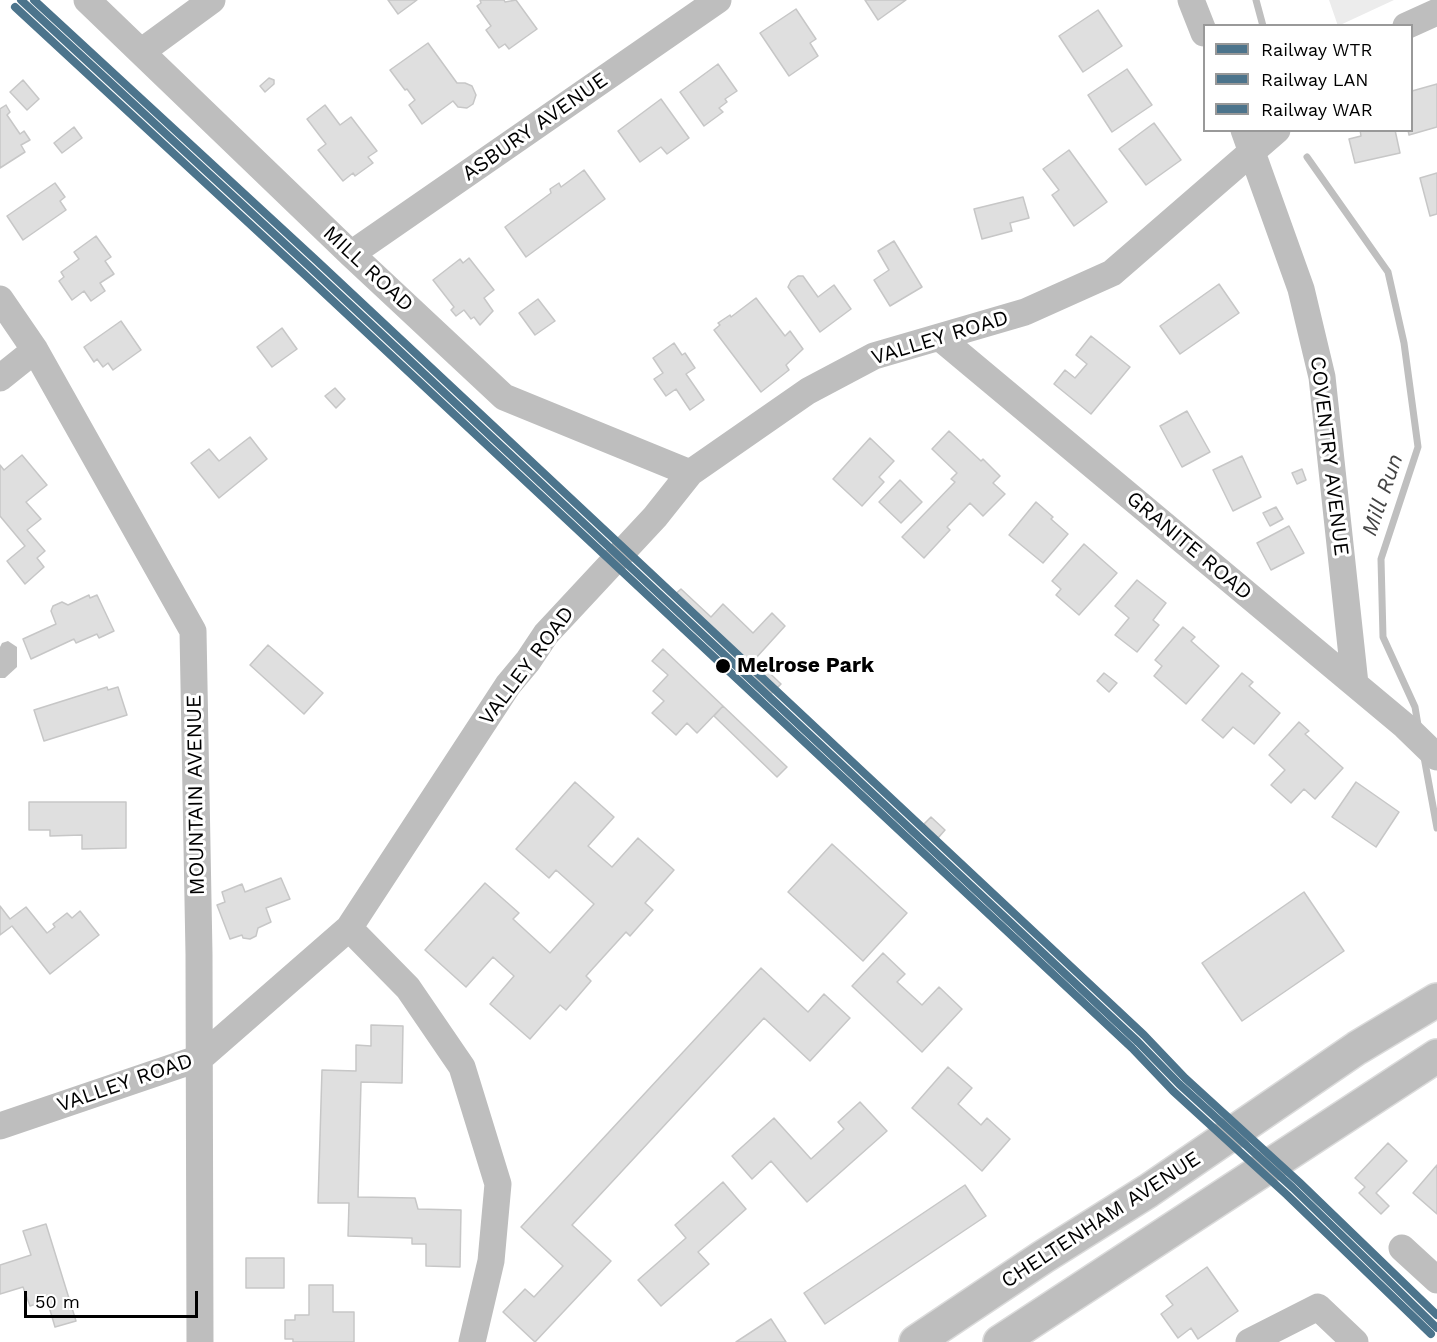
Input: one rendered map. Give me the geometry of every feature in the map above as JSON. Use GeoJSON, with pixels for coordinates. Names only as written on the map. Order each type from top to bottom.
{"type":"FeatureCollection","features":[{"type":"Feature","properties":{"kind":"highway","name":"CHELTENHAM AVENUE"},"geometry":{"type":"LineString","coordinates":[[916,1342],[1043,1257],[1148,1191],[1357,1048],[1437,1000]]}},
{"type":"Feature","properties":{"kind":"highway"},"geometry":{"type":"LineString","coordinates":[[1000,1342],[1437,1056]]}},
{"type":"Feature","properties":{"kind":"street","name":"MILL ROAD"},"geometry":{"type":"LineString","coordinates":[[87,0],[351,254],[504,397],[690,473]]}},
{"type":"Feature","properties":{"kind":"street"},"geometry":{"type":"LineString","coordinates":[[141,52],[212,0]]}},
{"type":"Feature","properties":{"kind":"street","name":"ASBURY AVENUE"},"geometry":{"type":"LineString","coordinates":[[351,254],[718,0]]}},
{"type":"Feature","properties":{"kind":"street"},"geometry":{"type":"LineString","coordinates":[[1191,0],[1203,30]]}},
{"type":"Feature","properties":{"kind":"street"},"geometry":{"type":"LineString","coordinates":[[1410,24],[1437,12]]}},
{"type":"Feature","properties":{"kind":"street","name":"VALLEY ROAD"},"geometry":{"type":"LineString","coordinates":[[0,1126],[200,1058],[349,928],[508,686],[546,634],[655,517],[690,473],[808,391],[874,356],[1025,312],[1112,273],[1248,142],[1272,132]]}},
{"type":"Feature","properties":{"kind":"street","name":"COVENTRY AVENUE"},"geometry":{"type":"LineString","coordinates":[[1248,142],[1301,289],[1322,377],[1355,684]]}},
{"type":"Feature","properties":{"kind":"street","name":"MOUNTAIN AVENUE"},"geometry":{"type":"LineString","coordinates":[[0,299],[35,350],[193,631],[200,1058],[200,1342]]}},
{"type":"Feature","properties":{"kind":"street","name":"GRANITE ROAD"},"geometry":{"type":"LineString","coordinates":[[939,337],[1405,726],[1435,755]]}},
{"type":"Feature","properties":{"kind":"street"},"geometry":{"type":"LineString","coordinates":[[0,378],[35,350]]}},
{"type":"Feature","properties":{"kind":"street"},"geometry":{"type":"LineString","coordinates":[[349,928],[408,987],[462,1067],[498,1184],[491,1261],[472,1342]]}},
{"type":"Feature","properties":{"kind":"street"},"geometry":{"type":"LineString","coordinates":[[1402,1248],[1437,1280]]}},
{"type":"Feature","properties":{"kind":"street"},"geometry":{"type":"LineString","coordinates":[[1249,1342],[1318,1307],[1354,1342]]}},
{"type":"Feature","properties":{"kind":"shaded area"},"geometry":{"type":"Polygon","coordinates":[[[1329,0],[1394,0],[1342,24],[1337,24],[1329,0]]]}},
{"type":"Feature","properties":{"kind":"shaded area"},"geometry":{"type":"Polygon","coordinates":[[[8,641],[17,647],[17,667],[5,678],[0,678],[0,647],[2,643],[8,641]]]}},
{"type":"Feature","properties":{"kind":"building"},"geometry":{"type":"Polygon","coordinates":[[[388,0],[417,0],[398,14],[388,0]]]}},
{"type":"Feature","properties":{"kind":"building"},"geometry":{"type":"Polygon","coordinates":[[[480,0],[504,0],[505,2],[516,0],[537,29],[509,49],[505,44],[499,48],[486,30],[491,26],[477,6],[481,3],[480,0]]]}},
{"type":"Feature","properties":{"kind":"building"},"geometry":{"type":"Polygon","coordinates":[[[865,0],[906,0],[878,20],[865,0]]]}},
{"type":"Feature","properties":{"kind":"building"},"geometry":{"type":"Polygon","coordinates":[[[796,9],[816,39],[810,43],[818,56],[789,76],[760,33],[796,9]]]}},
{"type":"Feature","properties":{"kind":"building"},"geometry":{"type":"Polygon","coordinates":[[[1098,10],[1122,46],[1083,72],[1059,36],[1098,10]]]}},
{"type":"Feature","properties":{"kind":"building"},"geometry":{"type":"Polygon","coordinates":[[[428,43],[457,83],[472,86],[476,95],[473,104],[467,108],[458,107],[453,101],[422,124],[409,105],[415,100],[390,70],[428,43]]]}},
{"type":"Feature","properties":{"kind":"building"},"geometry":{"type":"Polygon","coordinates":[[[718,64],[737,91],[725,99],[727,102],[719,108],[723,112],[704,126],[680,92],[718,64]]]}},
{"type":"Feature","properties":{"kind":"building"},"geometry":{"type":"Polygon","coordinates":[[[1127,69],[1152,105],[1112,132],[1088,95],[1127,69]]]}},
{"type":"Feature","properties":{"kind":"building"},"geometry":{"type":"Polygon","coordinates":[[[269,78],[274,80],[274,84],[265,92],[260,86],[269,78]]]}},
{"type":"Feature","properties":{"kind":"building"},"geometry":{"type":"Polygon","coordinates":[[[23,80],[39,99],[27,110],[10,92],[23,80]]]}},
{"type":"Feature","properties":{"kind":"building"},"geometry":{"type":"Polygon","coordinates":[[[1437,84],[1437,127],[1409,135],[1408,132],[1413,132],[1413,91],[1437,84]]]}},
{"type":"Feature","properties":{"kind":"building"},"geometry":{"type":"Polygon","coordinates":[[[661,99],[689,138],[667,154],[661,147],[640,162],[618,131],[661,99]]]}},
{"type":"Feature","properties":{"kind":"building"},"geometry":{"type":"Polygon","coordinates":[[[6,105],[10,112],[7,115],[20,134],[24,131],[30,140],[21,145],[25,152],[0,168],[0,109],[6,105]]]}},
{"type":"Feature","properties":{"kind":"building"},"geometry":{"type":"Polygon","coordinates":[[[325,105],[340,125],[351,117],[377,151],[368,157],[373,163],[355,176],[353,173],[343,181],[318,150],[326,144],[307,119],[325,105]]]}},
{"type":"Feature","properties":{"kind":"building"},"geometry":{"type":"Polygon","coordinates":[[[1154,123],[1181,160],[1146,185],[1119,149],[1154,123]]]}},
{"type":"Feature","properties":{"kind":"building"},"geometry":{"type":"Polygon","coordinates":[[[74,127],[82,138],[62,153],[54,143],[74,127]]]}},
{"type":"Feature","properties":{"kind":"building"},"geometry":{"type":"Polygon","coordinates":[[[1360,132],[1395,132],[1400,153],[1355,163],[1349,139],[1361,136],[1360,132]]]}},
{"type":"Feature","properties":{"kind":"building"},"geometry":{"type":"Polygon","coordinates":[[[1069,150],[1107,202],[1074,226],[1052,195],[1059,190],[1043,169],[1069,150]]]}},
{"type":"Feature","properties":{"kind":"building"},"geometry":{"type":"Polygon","coordinates":[[[584,170],[605,199],[526,257],[505,227],[551,193],[550,189],[559,183],[561,187],[584,170]]]}},
{"type":"Feature","properties":{"kind":"building"},"geometry":{"type":"Polygon","coordinates":[[[1437,173],[1437,214],[1430,216],[1420,178],[1437,173]]]}},
{"type":"Feature","properties":{"kind":"building"},"geometry":{"type":"Polygon","coordinates":[[[55,183],[65,197],[60,201],[66,210],[23,240],[7,216],[55,183]]]}},
{"type":"Feature","properties":{"kind":"building"},"geometry":{"type":"Polygon","coordinates":[[[1023,197],[1029,218],[1010,223],[1012,231],[982,239],[974,209],[1023,197]]]}},
{"type":"Feature","properties":{"kind":"building"},"geometry":{"type":"Polygon","coordinates":[[[96,236],[111,257],[105,261],[114,274],[100,283],[105,291],[91,301],[84,291],[72,300],[59,281],[64,277],[61,272],[79,259],[74,252],[96,236]]]}},
{"type":"Feature","properties":{"kind":"building"},"geometry":{"type":"Polygon","coordinates":[[[894,241],[922,287],[890,306],[874,280],[889,270],[878,251],[894,241]]]}},
{"type":"Feature","properties":{"kind":"building"},"geometry":{"type":"Polygon","coordinates":[[[469,258],[494,290],[484,298],[493,311],[480,325],[464,310],[456,316],[451,310],[454,307],[433,280],[460,259],[463,263],[469,258]]]}},
{"type":"Feature","properties":{"kind":"building"},"geometry":{"type":"Polygon","coordinates":[[[798,276],[803,276],[818,297],[834,285],[851,309],[820,332],[788,287],[791,281],[798,276]]]}},
{"type":"Feature","properties":{"kind":"building"},"geometry":{"type":"Polygon","coordinates":[[[1219,284],[1239,313],[1180,354],[1160,326],[1219,284]]]}},
{"type":"Feature","properties":{"kind":"building"},"geometry":{"type":"Polygon","coordinates":[[[756,298],[785,336],[790,331],[803,349],[786,365],[789,370],[761,392],[714,330],[720,325],[718,323],[730,315],[731,317],[756,298]]]}},
{"type":"Feature","properties":{"kind":"building"},"geometry":{"type":"Polygon","coordinates":[[[538,299],[555,321],[535,335],[519,313],[538,299]]]}},
{"type":"Feature","properties":{"kind":"building"},"geometry":{"type":"Polygon","coordinates":[[[121,321],[141,350],[113,370],[108,363],[103,367],[97,359],[94,362],[84,347],[121,321]]]}},
{"type":"Feature","properties":{"kind":"building"},"geometry":{"type":"Polygon","coordinates":[[[282,328],[297,349],[272,367],[257,347],[282,328]]]}},
{"type":"Feature","properties":{"kind":"building"},"geometry":{"type":"Polygon","coordinates":[[[1091,336],[1130,367],[1091,414],[1054,384],[1065,370],[1075,378],[1087,364],[1076,355],[1091,336]]]}},
{"type":"Feature","properties":{"kind":"building"},"geometry":{"type":"Polygon","coordinates":[[[674,343],[682,355],[685,353],[695,368],[686,374],[704,400],[690,410],[676,389],[666,396],[654,379],[663,373],[653,358],[674,343]]]}},
{"type":"Feature","properties":{"kind":"building"},"geometry":{"type":"Polygon","coordinates":[[[335,388],[345,399],[336,408],[325,396],[335,388]]]}},
{"type":"Feature","properties":{"kind":"building"},"geometry":{"type":"Polygon","coordinates":[[[1187,411],[1210,452],[1182,467],[1160,426],[1187,411]]]}},
{"type":"Feature","properties":{"kind":"building"},"geometry":{"type":"Polygon","coordinates":[[[949,431],[1000,476],[993,483],[1005,494],[983,516],[970,503],[947,527],[950,530],[924,558],[902,537],[955,482],[951,479],[957,473],[932,449],[949,431]]]}},
{"type":"Feature","properties":{"kind":"building"},"geometry":{"type":"Polygon","coordinates":[[[250,437],[267,459],[219,498],[191,463],[209,449],[219,461],[250,437]]]}},
{"type":"Feature","properties":{"kind":"building"},"geometry":{"type":"Polygon","coordinates":[[[870,438],[894,461],[879,477],[884,482],[862,506],[833,479],[870,438]]]}},
{"type":"Feature","properties":{"kind":"building"},"geometry":{"type":"Polygon","coordinates":[[[22,455],[47,485],[26,502],[41,519],[27,530],[45,551],[37,558],[44,567],[25,584],[7,561],[25,546],[0,516],[0,465],[4,470],[22,455]]]}},
{"type":"Feature","properties":{"kind":"building"},"geometry":{"type":"Polygon","coordinates":[[[1242,456],[1261,497],[1233,511],[1213,470],[1242,456]]]}},
{"type":"Feature","properties":{"kind":"building"},"geometry":{"type":"Polygon","coordinates":[[[1302,469],[1306,480],[1297,484],[1292,473],[1302,469]]]}},
{"type":"Feature","properties":{"kind":"building"},"geometry":{"type":"Polygon","coordinates":[[[900,480],[922,502],[901,523],[879,502],[900,480]]]}},
{"type":"Feature","properties":{"kind":"building"},"geometry":{"type":"Polygon","coordinates":[[[1036,502],[1068,534],[1043,563],[1009,535],[1036,502]]]}},
{"type":"Feature","properties":{"kind":"building"},"geometry":{"type":"Polygon","coordinates":[[[1276,507],[1283,519],[1270,526],[1263,513],[1276,507]]]}},
{"type":"Feature","properties":{"kind":"building"},"geometry":{"type":"Polygon","coordinates":[[[1289,526],[1304,553],[1271,570],[1257,543],[1289,526]]]}},
{"type":"Feature","properties":{"kind":"building"},"geometry":{"type":"Polygon","coordinates":[[[1084,544],[1117,573],[1079,615],[1056,595],[1061,589],[1052,581],[1084,544]]]}},
{"type":"Feature","properties":{"kind":"building"},"geometry":{"type":"Polygon","coordinates":[[[1137,580],[1166,603],[1153,620],[1159,625],[1137,652],[1115,635],[1129,618],[1115,606],[1137,580]]]}},
{"type":"Feature","properties":{"kind":"building"},"geometry":{"type":"Polygon","coordinates":[[[681,589],[711,617],[723,604],[753,633],[772,613],[785,626],[755,659],[781,684],[772,693],[672,597],[681,589]]]}},
{"type":"Feature","properties":{"kind":"building"},"geometry":{"type":"Polygon","coordinates":[[[89,595],[90,598],[97,595],[114,631],[99,638],[97,634],[76,643],[74,639],[31,659],[23,639],[56,624],[51,611],[53,606],[62,602],[68,605],[89,595]]]}},
{"type":"Feature","properties":{"kind":"building"},"geometry":{"type":"Polygon","coordinates":[[[1183,627],[1195,637],[1191,641],[1219,666],[1186,704],[1154,676],[1162,666],[1155,660],[1183,627]]]}},
{"type":"Feature","properties":{"kind":"building"},"geometry":{"type":"Polygon","coordinates":[[[268,645],[323,693],[304,714],[250,665],[268,645]]]}},
{"type":"Feature","properties":{"kind":"building"},"geometry":{"type":"Polygon","coordinates":[[[663,649],[723,706],[697,733],[687,723],[676,735],[652,713],[664,701],[653,691],[668,675],[652,661],[663,649]]]}},
{"type":"Feature","properties":{"kind":"building"},"geometry":{"type":"Polygon","coordinates":[[[1104,673],[1117,683],[1109,692],[1097,681],[1104,673]]]}},
{"type":"Feature","properties":{"kind":"building"},"geometry":{"type":"Polygon","coordinates":[[[1242,673],[1253,682],[1249,686],[1280,713],[1254,744],[1233,727],[1223,738],[1202,720],[1242,673]]]}},
{"type":"Feature","properties":{"kind":"building"},"geometry":{"type":"Polygon","coordinates":[[[107,687],[108,690],[118,687],[127,715],[44,741],[34,710],[107,687]]]}},
{"type":"Feature","properties":{"kind":"building"},"geometry":{"type":"Polygon","coordinates":[[[723,706],[787,767],[777,777],[714,716],[723,706]]]}},
{"type":"Feature","properties":{"kind":"building"},"geometry":{"type":"Polygon","coordinates":[[[1299,722],[1309,731],[1305,734],[1343,768],[1315,799],[1304,789],[1291,803],[1271,785],[1285,770],[1269,755],[1299,722]]]}},
{"type":"Feature","properties":{"kind":"building"},"geometry":{"type":"Polygon","coordinates":[[[575,782],[614,817],[588,846],[612,867],[638,838],[674,870],[645,903],[653,910],[630,936],[626,932],[586,976],[591,981],[566,1010],[560,1005],[530,1039],[490,1004],[514,976],[493,957],[466,987],[425,950],[485,883],[519,913],[513,919],[550,953],[594,904],[556,870],[549,878],[516,849],[575,782]]]}},
{"type":"Feature","properties":{"kind":"building"},"geometry":{"type":"Polygon","coordinates":[[[1356,782],[1399,812],[1376,847],[1332,817],[1356,782]]]}},
{"type":"Feature","properties":{"kind":"building"},"geometry":{"type":"Polygon","coordinates":[[[29,802],[126,802],[126,848],[82,849],[82,835],[50,836],[50,830],[29,830],[29,802]]]}},
{"type":"Feature","properties":{"kind":"building"},"geometry":{"type":"Polygon","coordinates":[[[931,817],[945,830],[938,838],[924,824],[931,817]]]}},
{"type":"Feature","properties":{"kind":"building"},"geometry":{"type":"Polygon","coordinates":[[[832,844],[907,913],[863,961],[788,892],[832,844]]]}},
{"type":"Feature","properties":{"kind":"building"},"geometry":{"type":"Polygon","coordinates":[[[281,878],[290,899],[266,908],[271,922],[258,928],[256,936],[250,939],[243,938],[242,935],[230,939],[217,905],[225,902],[222,892],[242,884],[245,892],[281,878]]]}},
{"type":"Feature","properties":{"kind":"building"},"geometry":{"type":"Polygon","coordinates":[[[1304,892],[1344,951],[1242,1021],[1202,963],[1304,892]]]}},
{"type":"Feature","properties":{"kind":"building"},"geometry":{"type":"Polygon","coordinates":[[[0,906],[10,919],[26,907],[47,933],[55,927],[53,924],[67,913],[72,918],[80,911],[99,935],[50,974],[12,926],[0,935],[0,906]]]}},
{"type":"Feature","properties":{"kind":"building"},"geometry":{"type":"Polygon","coordinates":[[[883,953],[905,974],[897,982],[922,1005],[939,987],[962,1009],[922,1052],[852,986],[883,953]]]}},
{"type":"Feature","properties":{"kind":"building"},"geometry":{"type":"Polygon","coordinates":[[[761,968],[808,1012],[824,994],[850,1018],[810,1061],[764,1018],[572,1225],[611,1261],[535,1342],[503,1312],[525,1289],[534,1297],[563,1266],[521,1227],[761,968]]]}},
{"type":"Feature","properties":{"kind":"building"},"geometry":{"type":"Polygon","coordinates":[[[371,1025],[403,1026],[402,1083],[361,1082],[358,1197],[415,1198],[418,1209],[461,1210],[460,1267],[426,1266],[426,1244],[412,1244],[412,1238],[348,1236],[349,1203],[318,1203],[322,1070],[356,1071],[356,1045],[371,1046],[371,1025]]]}},
{"type":"Feature","properties":{"kind":"building"},"geometry":{"type":"Polygon","coordinates":[[[948,1067],[972,1088],[958,1104],[981,1125],[987,1118],[1010,1139],[982,1171],[912,1108],[948,1067]]]}},
{"type":"Feature","properties":{"kind":"building"},"geometry":{"type":"Polygon","coordinates":[[[860,1102],[887,1131],[807,1202],[771,1161],[752,1179],[732,1156],[774,1118],[811,1159],[844,1129],[838,1122],[860,1102]]]}},
{"type":"Feature","properties":{"kind":"building"},"geometry":{"type":"Polygon","coordinates":[[[1388,1143],[1407,1161],[1376,1193],[1389,1206],[1381,1214],[1359,1193],[1365,1187],[1355,1178],[1388,1143]]]}},
{"type":"Feature","properties":{"kind":"building"},"geometry":{"type":"Polygon","coordinates":[[[1437,1165],[1437,1214],[1413,1193],[1437,1165]]]}},
{"type":"Feature","properties":{"kind":"building"},"geometry":{"type":"Polygon","coordinates":[[[723,1182],[746,1209],[698,1252],[709,1264],[661,1306],[638,1280],[686,1238],[675,1225],[723,1182]]]}},
{"type":"Feature","properties":{"kind":"building"},"geometry":{"type":"Polygon","coordinates":[[[965,1185],[986,1216],[825,1324],[804,1293],[965,1185]]]}},
{"type":"Feature","properties":{"kind":"building"},"geometry":{"type":"Polygon","coordinates":[[[46,1224],[76,1321],[55,1327],[47,1300],[30,1306],[23,1287],[0,1294],[0,1265],[31,1255],[23,1231],[46,1224]]]}},
{"type":"Feature","properties":{"kind":"building"},"geometry":{"type":"Polygon","coordinates":[[[246,1258],[284,1258],[284,1288],[246,1288],[246,1258]]]}},
{"type":"Feature","properties":{"kind":"building"},"geometry":{"type":"Polygon","coordinates":[[[1207,1267],[1238,1311],[1198,1339],[1191,1328],[1178,1338],[1161,1314],[1173,1305],[1166,1296],[1207,1267]]]}},
{"type":"Feature","properties":{"kind":"building"},"geometry":{"type":"Polygon","coordinates":[[[309,1285],[333,1285],[333,1312],[354,1312],[354,1342],[293,1342],[293,1339],[285,1339],[285,1320],[295,1320],[295,1315],[309,1315],[309,1285]]]}},
{"type":"Feature","properties":{"kind":"building"},"geometry":{"type":"Polygon","coordinates":[[[771,1319],[786,1342],[736,1342],[771,1319]]]}},
{"type":"Feature","properties":{"kind":"waterway","name":"Mill Run"},"geometry":{"type":"LineString","coordinates":[[1256,0],[1262,24]]}},
{"type":"Feature","properties":{"kind":"waterway","name":"Mill Run"},"geometry":{"type":"LineString","coordinates":[[1307,157],[1388,272],[1404,343],[1418,447],[1381,559],[1383,637],[1415,707],[1418,725]]}},
{"type":"Feature","properties":{"kind":"waterway","name":"Mill Run"},"geometry":{"type":"LineString","coordinates":[[1424,757],[1437,828]]}},
{"type":"Feature","properties":{"kind":"rail line","name":"WTR"},"geometry":{"type":"LineString","coordinates":[[21,0],[311,268],[1138,1042],[1179,1084],[1293,1188],[1437,1328]]}},
{"type":"Feature","properties":{"kind":"rail line","name":"WAR"},"geometry":{"type":"LineString","coordinates":[[34,0],[317,261],[1144,1035],[1185,1078],[1299,1182],[1437,1315]]}},
{"type":"Feature","properties":{"kind":"rail line","name":"LAN"},"geometry":{"type":"LineString","coordinates":[[15,7],[1132,1048],[1173,1091],[1287,1195],[1431,1334]]}},
{"type":"Feature","properties":{"kind":"place","name":"Melrose Park"},"geometry":{"type":"Point","coordinates":[723,666]}}]}
